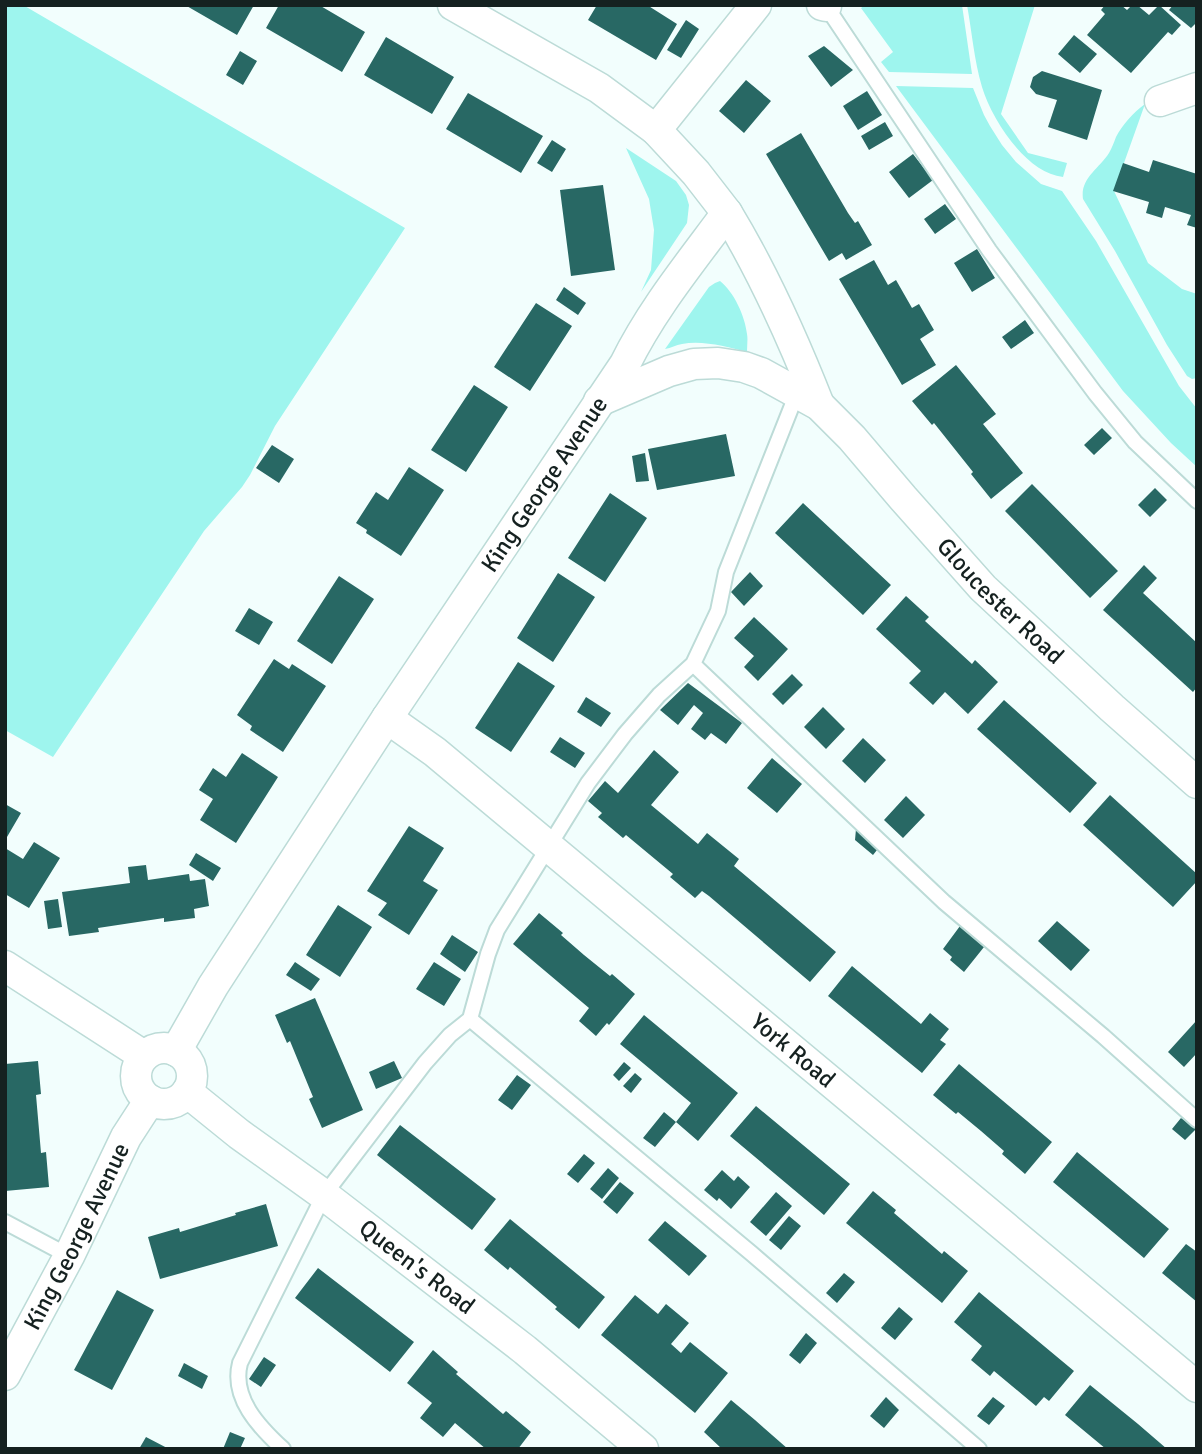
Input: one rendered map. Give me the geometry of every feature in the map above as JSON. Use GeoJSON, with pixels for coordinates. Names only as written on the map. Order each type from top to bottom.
{"type":"FeatureCollection","features":[{"type":"Feature","properties":{"kind":"street"},"geometry":{"type":"LineString","coordinates":[[453,5],[599,88],[656,130],[696,173],[727,213]]}},
{"type":"Feature","properties":{"kind":"street"},"geometry":{"type":"LineString","coordinates":[[656,130],[756,5]]}},
{"type":"Feature","properties":{"kind":"street"},"geometry":{"type":"LineString","coordinates":[[1160,101],[1197,88]]}},
{"type":"Feature","properties":{"kind":"street","name":"Gloucester Road"},"geometry":{"type":"LineString","coordinates":[[727,213],[750,252],[799,354],[808,399]]}},
{"type":"Feature","properties":{"kind":"street","name":"King George Avenue"},"geometry":{"type":"LineString","coordinates":[[176,1051],[213,986],[387,719],[625,363],[665,298],[727,213]]}},
{"type":"Feature","properties":{"kind":"street","name":"Gloucester Road"},"geometry":{"type":"LineString","coordinates":[[599,401],[669,371],[694,364],[718,363],[761,373],[808,399],[852,438],[983,588],[1197,783]]}},
{"type":"Feature","properties":{"kind":"street","name":"York Road"},"geometry":{"type":"LineString","coordinates":[[387,719],[435,752],[1197,1387]]}},
{"type":"Feature","properties":{"kind":"street"},"geometry":{"type":"LineString","coordinates":[[5,966],[144,1056]]}},
{"type":"Feature","properties":{"kind":"street"},"geometry":{"type":"LineString","coordinates":[[168,1048],[184,1057],[192,1074],[187,1092],[174,1102],[158,1103],[143,1095],[138,1088],[136,1071],[144,1056],[151,1051],[168,1048]]}},
{"type":"Feature","properties":{"kind":"street","name":"Queen's Road"},"geometry":{"type":"LineString","coordinates":[[187,1092],[525,1350],[643,1449]]}},
{"type":"Feature","properties":{"kind":"street","name":"King George Avenue"},"geometry":{"type":"LineString","coordinates":[[5,1375],[69,1256],[126,1137],[150,1100]]}},
{"type":"Feature","properties":{"kind":"lane"},"geometry":{"type":"LineString","coordinates":[[824,6],[989,250],[1095,393],[1135,442],[1197,501]]}},
{"type":"Feature","properties":{"kind":"lane"},"geometry":{"type":"LineString","coordinates":[[283,1449],[264,1432],[250,1413],[238,1385],[237,1373],[324,1195],[425,1063],[450,1035],[470,1019],[497,930],[588,783],[659,695],[693,664],[718,611],[726,572],[808,399]]}},
{"type":"Feature","properties":{"kind":"lane"},"geometry":{"type":"LineString","coordinates":[[693,664],[944,902],[1103,1036],[1197,1120]]}},
{"type":"Feature","properties":{"kind":"lane"},"geometry":{"type":"LineString","coordinates":[[470,1019],[751,1253],[979,1449]]}},
{"type":"Feature","properties":{"kind":"lane"},"geometry":{"type":"LineString","coordinates":[[5,1222],[69,1256]]}},
{"type":"Feature","properties":{"kind":"shaded area"},"geometry":{"type":"Polygon","coordinates":[[[5,5],[23,5],[405,228],[275,426],[250,475],[204,531],[53,757],[5,730],[5,5]]]}},
{"type":"Feature","properties":{"kind":"shaded area"},"geometry":{"type":"Polygon","coordinates":[[[865,5],[962,5],[972,74],[889,72],[881,62],[893,52],[861,8],[865,5]]]}},
{"type":"Feature","properties":{"kind":"shaded area"},"geometry":{"type":"Polygon","coordinates":[[[967,5],[1035,5],[1001,114],[1028,153],[1067,163],[1063,177],[1036,166],[1012,143],[1002,129],[979,77],[967,5]]]}},
{"type":"Feature","properties":{"kind":"shaded area"},"geometry":{"type":"Polygon","coordinates":[[[896,86],[973,88],[990,126],[1016,162],[1041,184],[1062,191],[1096,241],[1179,386],[1197,409],[1197,467],[1123,391],[896,86]]]}},
{"type":"Feature","properties":{"kind":"shaded area"},"geometry":{"type":"Polygon","coordinates":[[[1145,104],[1114,191],[1148,263],[1182,289],[1197,294],[1197,378],[1192,379],[1187,376],[1167,345],[1083,199],[1087,179],[1109,153],[1125,123],[1145,104]]]}},
{"type":"Feature","properties":{"kind":"shaded area"},"geometry":{"type":"Polygon","coordinates":[[[626,148],[676,181],[686,195],[689,205],[687,223],[641,292],[651,270],[654,230],[649,199],[626,148]]]}},
{"type":"Feature","properties":{"kind":"shaded area"},"geometry":{"type":"Polygon","coordinates":[[[720,281],[730,291],[741,312],[746,327],[747,352],[698,343],[665,349],[709,287],[720,281]]]}},
{"type":"Feature","properties":{"kind":"building"},"geometry":{"type":"Polygon","coordinates":[[[185,5],[254,5],[237,35],[185,5]]]}},
{"type":"Feature","properties":{"kind":"building"},"geometry":{"type":"Polygon","coordinates":[[[279,5],[319,5],[365,32],[342,72],[266,28],[279,5]]]}},
{"type":"Feature","properties":{"kind":"building"},"geometry":{"type":"Polygon","coordinates":[[[597,5],[647,5],[677,24],[656,60],[588,20],[597,5]]]}},
{"type":"Feature","properties":{"kind":"building"},"geometry":{"type":"Polygon","coordinates":[[[1105,5],[1121,5],[1127,10],[1132,5],[1137,5],[1149,15],[1159,5],[1181,25],[1172,35],[1168,32],[1131,73],[1087,35],[1105,14],[1101,10],[1105,5]]]}},
{"type":"Feature","properties":{"kind":"building"},"geometry":{"type":"Polygon","coordinates":[[[1173,5],[1197,5],[1197,22],[1191,28],[1169,10],[1173,5]]]}},
{"type":"Feature","properties":{"kind":"building"},"geometry":{"type":"Polygon","coordinates":[[[686,20],[699,29],[681,58],[667,50],[686,20]]]}},
{"type":"Feature","properties":{"kind":"building"},"geometry":{"type":"Polygon","coordinates":[[[1074,35],[1097,54],[1080,73],[1058,54],[1074,35]]]}},
{"type":"Feature","properties":{"kind":"building"},"geometry":{"type":"Polygon","coordinates":[[[386,37],[454,77],[432,114],[364,75],[386,37]]]}},
{"type":"Feature","properties":{"kind":"building"},"geometry":{"type":"Polygon","coordinates":[[[824,46],[853,70],[831,87],[808,56],[824,46]]]}},
{"type":"Feature","properties":{"kind":"building"},"geometry":{"type":"Polygon","coordinates":[[[240,51],[257,61],[243,85],[226,75],[240,51]]]}},
{"type":"Feature","properties":{"kind":"building"},"geometry":{"type":"Polygon","coordinates":[[[1042,71],[1102,90],[1087,140],[1048,127],[1057,100],[1036,94],[1030,87],[1033,77],[1042,71]]]}},
{"type":"Feature","properties":{"kind":"building"},"geometry":{"type":"Polygon","coordinates":[[[746,80],[771,101],[744,133],[719,111],[746,80]]]}},
{"type":"Feature","properties":{"kind":"building"},"geometry":{"type":"Polygon","coordinates":[[[867,91],[882,115],[858,130],[843,106],[867,91]]]}},
{"type":"Feature","properties":{"kind":"building"},"geometry":{"type":"Polygon","coordinates":[[[468,93],[543,136],[521,173],[446,129],[468,93]]]}},
{"type":"Feature","properties":{"kind":"building"},"geometry":{"type":"Polygon","coordinates":[[[885,122],[893,136],[869,150],[861,136],[885,122]]]}},
{"type":"Feature","properties":{"kind":"building"},"geometry":{"type":"Polygon","coordinates":[[[801,133],[848,213],[855,223],[858,221],[872,245],[846,260],[842,253],[829,261],[766,154],[801,133]]]}},
{"type":"Feature","properties":{"kind":"building"},"geometry":{"type":"Polygon","coordinates":[[[552,140],[566,149],[552,172],[537,163],[552,140]]]}},
{"type":"Feature","properties":{"kind":"building"},"geometry":{"type":"Polygon","coordinates":[[[913,154],[933,180],[909,198],[889,172],[913,154]]]}},
{"type":"Feature","properties":{"kind":"building"},"geometry":{"type":"Polygon","coordinates":[[[1153,160],[1197,174],[1197,228],[1187,225],[1191,215],[1165,207],[1162,218],[1146,213],[1149,202],[1113,191],[1123,163],[1149,172],[1153,160]]]}},
{"type":"Feature","properties":{"kind":"building"},"geometry":{"type":"Polygon","coordinates":[[[603,185],[615,270],[571,276],[560,190],[603,185]]]}},
{"type":"Feature","properties":{"kind":"building"},"geometry":{"type":"Polygon","coordinates":[[[945,204],[956,219],[935,234],[924,219],[945,204]]]}},
{"type":"Feature","properties":{"kind":"building"},"geometry":{"type":"Polygon","coordinates":[[[977,249],[995,278],[972,292],[954,263],[977,249]]]}},
{"type":"Feature","properties":{"kind":"building"},"geometry":{"type":"Polygon","coordinates":[[[874,260],[888,285],[896,280],[912,308],[919,304],[934,330],[920,339],[936,365],[902,385],[839,279],[874,260]]]}},
{"type":"Feature","properties":{"kind":"building"},"geometry":{"type":"Polygon","coordinates":[[[564,287],[586,303],[578,315],[556,300],[564,287]]]}},
{"type":"Feature","properties":{"kind":"building"},"geometry":{"type":"Polygon","coordinates":[[[536,303],[572,326],[530,391],[494,367],[536,303]]]}},
{"type":"Feature","properties":{"kind":"building"},"geometry":{"type":"Polygon","coordinates":[[[1025,320],[1034,333],[1011,349],[1002,337],[1025,320]]]}},
{"type":"Feature","properties":{"kind":"building"},"geometry":{"type":"Polygon","coordinates":[[[956,365],[996,414],[983,424],[1023,473],[991,499],[934,423],[932,425],[912,401],[956,365]]]}},
{"type":"Feature","properties":{"kind":"building"},"geometry":{"type":"Polygon","coordinates":[[[474,385],[508,407],[466,472],[431,450],[474,385]]]}},
{"type":"Feature","properties":{"kind":"building"},"geometry":{"type":"Polygon","coordinates":[[[1102,428],[1112,438],[1094,455],[1084,445],[1102,428]]]}},
{"type":"Feature","properties":{"kind":"building"},"geometry":{"type":"Polygon","coordinates":[[[726,434],[735,476],[657,490],[648,449],[726,434]]]}},
{"type":"Feature","properties":{"kind":"building"},"geometry":{"type":"Polygon","coordinates":[[[272,445],[294,459],[279,483],[256,468],[272,445]]]}},
{"type":"Feature","properties":{"kind":"building"},"geometry":{"type":"Polygon","coordinates":[[[645,453],[649,481],[636,482],[632,456],[645,453]]]}},
{"type":"Feature","properties":{"kind":"building"},"geometry":{"type":"Polygon","coordinates":[[[409,467],[444,490],[401,556],[366,533],[367,530],[356,523],[376,492],[388,500],[409,467]]]}},
{"type":"Feature","properties":{"kind":"building"},"geometry":{"type":"Polygon","coordinates":[[[1032,484],[1118,571],[1090,598],[1005,511],[1032,484]]]}},
{"type":"Feature","properties":{"kind":"building"},"geometry":{"type":"Polygon","coordinates":[[[1155,488],[1167,500],[1150,517],[1138,505],[1155,488]]]}},
{"type":"Feature","properties":{"kind":"building"},"geometry":{"type":"Polygon","coordinates":[[[610,493],[647,518],[605,582],[568,558],[610,493]]]}},
{"type":"Feature","properties":{"kind":"building"},"geometry":{"type":"Polygon","coordinates":[[[803,503],[891,585],[863,615],[775,533],[803,503]]]}},
{"type":"Feature","properties":{"kind":"building"},"geometry":{"type":"Polygon","coordinates":[[[1144,565],[1157,578],[1143,593],[1197,643],[1197,687],[1193,692],[1103,610],[1144,565]]]}},
{"type":"Feature","properties":{"kind":"building"},"geometry":{"type":"Polygon","coordinates":[[[750,572],[763,586],[744,606],[731,592],[750,572]]]}},
{"type":"Feature","properties":{"kind":"building"},"geometry":{"type":"Polygon","coordinates":[[[558,573],[595,597],[553,662],[517,638],[558,573]]]}},
{"type":"Feature","properties":{"kind":"building"},"geometry":{"type":"Polygon","coordinates":[[[339,576],[374,599],[332,664],[297,641],[339,576]]]}},
{"type":"Feature","properties":{"kind":"building"},"geometry":{"type":"Polygon","coordinates":[[[906,596],[929,617],[925,621],[972,664],[975,660],[998,682],[968,714],[945,692],[933,705],[909,683],[921,671],[876,629],[906,596]]]}},
{"type":"Feature","properties":{"kind":"building"},"geometry":{"type":"Polygon","coordinates":[[[249,608],[273,622],[259,645],[235,631],[249,608]]]}},
{"type":"Feature","properties":{"kind":"building"},"geometry":{"type":"Polygon","coordinates":[[[754,617],[788,649],[758,681],[744,667],[754,656],[734,638],[754,617]]]}},
{"type":"Feature","properties":{"kind":"building"},"geometry":{"type":"Polygon","coordinates":[[[274,659],[289,669],[292,664],[326,686],[283,752],[250,730],[252,726],[237,715],[274,659]]]}},
{"type":"Feature","properties":{"kind":"building"},"geometry":{"type":"Polygon","coordinates":[[[518,662],[555,686],[511,752],[475,728],[518,662]]]}},
{"type":"Feature","properties":{"kind":"building"},"geometry":{"type":"Polygon","coordinates":[[[792,674],[803,685],[783,705],[772,694],[792,674]]]}},
{"type":"Feature","properties":{"kind":"building"},"geometry":{"type":"Polygon","coordinates":[[[688,683],[742,723],[726,744],[711,733],[705,740],[691,729],[703,713],[694,705],[678,725],[660,710],[688,683]]]}},
{"type":"Feature","properties":{"kind":"building"},"geometry":{"type":"Polygon","coordinates":[[[586,697],[611,713],[601,727],[577,712],[586,697]]]}},
{"type":"Feature","properties":{"kind":"building"},"geometry":{"type":"Polygon","coordinates":[[[1004,700],[1097,783],[1070,813],[977,729],[1004,700]]]}},
{"type":"Feature","properties":{"kind":"building"},"geometry":{"type":"Polygon","coordinates":[[[823,707],[845,729],[826,749],[804,727],[823,707]]]}},
{"type":"Feature","properties":{"kind":"building"},"geometry":{"type":"Polygon","coordinates":[[[560,737],[585,753],[575,768],[550,752],[560,737]]]}},
{"type":"Feature","properties":{"kind":"building"},"geometry":{"type":"Polygon","coordinates":[[[863,738],[886,760],[865,783],[842,761],[863,738]]]}},
{"type":"Feature","properties":{"kind":"building"},"geometry":{"type":"Polygon","coordinates":[[[654,750],[679,772],[651,805],[698,844],[707,833],[739,859],[734,866],[836,952],[810,982],[709,896],[702,891],[695,898],[670,877],[673,874],[626,835],[623,838],[598,817],[602,813],[588,801],[605,781],[618,793],[654,750]]]}},
{"type":"Feature","properties":{"kind":"building"},"geometry":{"type":"Polygon","coordinates":[[[242,753],[278,777],[236,843],[200,820],[213,799],[199,790],[213,768],[226,777],[242,753]]]}},
{"type":"Feature","properties":{"kind":"building"},"geometry":{"type":"Polygon","coordinates":[[[772,758],[802,784],[777,813],[747,788],[772,758]]]}},
{"type":"Feature","properties":{"kind":"building"},"geometry":{"type":"Polygon","coordinates":[[[1110,795],[1197,874],[1197,881],[1173,907],[1083,825],[1110,795]]]}},
{"type":"Feature","properties":{"kind":"building"},"geometry":{"type":"Polygon","coordinates":[[[906,796],[925,815],[903,838],[884,820],[906,796]]]}},
{"type":"Feature","properties":{"kind":"building"},"geometry":{"type":"Polygon","coordinates":[[[5,804],[21,813],[7,837],[5,836],[5,804]]]}},
{"type":"Feature","properties":{"kind":"building"},"geometry":{"type":"Polygon","coordinates":[[[409,826],[444,848],[423,881],[438,890],[409,935],[378,915],[387,903],[367,891],[409,826]]]}},
{"type":"Feature","properties":{"kind":"building"},"geometry":{"type":"Polygon","coordinates":[[[856,829],[877,850],[873,855],[855,840],[856,829]]]}},
{"type":"Feature","properties":{"kind":"building"},"geometry":{"type":"Polygon","coordinates":[[[34,842],[60,858],[29,908],[5,894],[5,848],[23,859],[34,842]]]}},
{"type":"Feature","properties":{"kind":"building"},"geometry":{"type":"Polygon","coordinates":[[[196,853],[221,868],[213,881],[189,865],[196,853]]]}},
{"type":"Feature","properties":{"kind":"building"},"geometry":{"type":"Polygon","coordinates":[[[146,865],[148,880],[189,874],[190,881],[205,879],[209,906],[194,909],[195,918],[164,922],[164,918],[98,928],[99,932],[69,936],[62,892],[130,883],[128,867],[146,865]]]}},
{"type":"Feature","properties":{"kind":"building"},"geometry":{"type":"Polygon","coordinates":[[[58,899],[62,927],[48,929],[44,901],[58,899]]]}},
{"type":"Feature","properties":{"kind":"building"},"geometry":{"type":"Polygon","coordinates":[[[338,905],[372,927],[340,977],[306,955],[338,905]]]}},
{"type":"Feature","properties":{"kind":"building"},"geometry":{"type":"Polygon","coordinates":[[[539,913],[584,955],[635,994],[596,1036],[579,1021],[589,1008],[513,944],[539,913]]]}},
{"type":"Feature","properties":{"kind":"building"},"geometry":{"type":"Polygon","coordinates":[[[1057,921],[1090,950],[1071,971],[1038,941],[1057,921]]]}},
{"type":"Feature","properties":{"kind":"building"},"geometry":{"type":"Polygon","coordinates":[[[960,926],[984,947],[964,972],[950,960],[952,957],[943,949],[960,926]]]}},
{"type":"Feature","properties":{"kind":"building"},"geometry":{"type":"Polygon","coordinates":[[[452,935],[478,952],[465,972],[440,954],[452,935]]]}},
{"type":"Feature","properties":{"kind":"building"},"geometry":{"type":"Polygon","coordinates":[[[295,962],[320,979],[311,991],[286,975],[295,962]]]}},
{"type":"Feature","properties":{"kind":"building"},"geometry":{"type":"Polygon","coordinates":[[[434,962],[461,979],[444,1006],[416,989],[434,962]]]}},
{"type":"Feature","properties":{"kind":"building"},"geometry":{"type":"Polygon","coordinates":[[[852,966],[921,1024],[930,1013],[949,1029],[940,1040],[946,1044],[922,1073],[828,996],[852,966]]]}},
{"type":"Feature","properties":{"kind":"building"},"geometry":{"type":"Polygon","coordinates":[[[315,998],[363,1110],[322,1128],[309,1099],[313,1097],[290,1041],[287,1043],[275,1015],[315,998]]]}},
{"type":"Feature","properties":{"kind":"building"},"geometry":{"type":"Polygon","coordinates":[[[644,1015],[738,1093],[698,1141],[676,1122],[691,1103],[620,1044],[644,1015]]]}},
{"type":"Feature","properties":{"kind":"building"},"geometry":{"type":"Polygon","coordinates":[[[1197,1020],[1197,1053],[1184,1067],[1168,1052],[1197,1020]]]}},
{"type":"Feature","properties":{"kind":"building"},"geometry":{"type":"Polygon","coordinates":[[[38,1061],[41,1094],[36,1095],[41,1153],[46,1152],[49,1187],[5,1191],[5,1064],[38,1061]]]}},
{"type":"Feature","properties":{"kind":"building"},"geometry":{"type":"Polygon","coordinates":[[[394,1061],[402,1078],[376,1089],[369,1072],[394,1061]]]}},
{"type":"Feature","properties":{"kind":"building"},"geometry":{"type":"Polygon","coordinates":[[[624,1062],[631,1068],[619,1081],[613,1075],[624,1062]]]}},
{"type":"Feature","properties":{"kind":"building"},"geometry":{"type":"Polygon","coordinates":[[[959,1064],[1052,1142],[1025,1174],[981,1131],[933,1095],[959,1064]]]}},
{"type":"Feature","properties":{"kind":"building"},"geometry":{"type":"Polygon","coordinates":[[[635,1073],[642,1079],[631,1093],[623,1086],[635,1073]]]}},
{"type":"Feature","properties":{"kind":"building"},"geometry":{"type":"Polygon","coordinates":[[[517,1075],[531,1085],[512,1110],[498,1100],[517,1075]]]}},
{"type":"Feature","properties":{"kind":"building"},"geometry":{"type":"Polygon","coordinates":[[[756,1106],[850,1184],[824,1215],[730,1136],[756,1106]]]}},
{"type":"Feature","properties":{"kind":"building"},"geometry":{"type":"Polygon","coordinates":[[[664,1112],[676,1122],[655,1147],[643,1138],[664,1112]]]}},
{"type":"Feature","properties":{"kind":"building"},"geometry":{"type":"Polygon","coordinates":[[[1181,1118],[1197,1128],[1185,1140],[1172,1129],[1181,1118]]]}},
{"type":"Feature","properties":{"kind":"building"},"geometry":{"type":"Polygon","coordinates":[[[400,1125],[496,1199],[472,1230],[377,1155],[400,1125]]]}},
{"type":"Feature","properties":{"kind":"building"},"geometry":{"type":"Polygon","coordinates":[[[1077,1152],[1169,1229],[1144,1258],[1053,1182],[1077,1152]]]}},
{"type":"Feature","properties":{"kind":"building"},"geometry":{"type":"Polygon","coordinates":[[[584,1154],[595,1163],[578,1183],[567,1174],[584,1154]]]}},
{"type":"Feature","properties":{"kind":"building"},"geometry":{"type":"Polygon","coordinates":[[[608,1168],[619,1178],[602,1199],[590,1189],[608,1168]]]}},
{"type":"Feature","properties":{"kind":"building"},"geometry":{"type":"Polygon","coordinates":[[[722,1170],[734,1181],[738,1176],[750,1187],[731,1209],[704,1190],[722,1170]]]}},
{"type":"Feature","properties":{"kind":"building"},"geometry":{"type":"Polygon","coordinates":[[[620,1182],[634,1193],[617,1214],[603,1202],[620,1182]]]}},
{"type":"Feature","properties":{"kind":"building"},"geometry":{"type":"Polygon","coordinates":[[[873,1191],[942,1254],[944,1251],[968,1271],[942,1303],[846,1223],[873,1191]]]}},
{"type":"Feature","properties":{"kind":"building"},"geometry":{"type":"Polygon","coordinates":[[[776,1192],[792,1206],[766,1236],[750,1222],[776,1192]]]}},
{"type":"Feature","properties":{"kind":"building"},"geometry":{"type":"Polygon","coordinates":[[[266,1204],[278,1246],[160,1279],[148,1237],[179,1228],[180,1232],[266,1204]]]}},
{"type":"Feature","properties":{"kind":"building"},"geometry":{"type":"Polygon","coordinates":[[[789,1216],[801,1226],[781,1250],[769,1240],[789,1216]]]}},
{"type":"Feature","properties":{"kind":"building"},"geometry":{"type":"Polygon","coordinates":[[[510,1219],[605,1297],[579,1329],[510,1267],[508,1270],[484,1250],[510,1219]]]}},
{"type":"Feature","properties":{"kind":"building"},"geometry":{"type":"Polygon","coordinates":[[[665,1221],[707,1256],[689,1276],[648,1240],[665,1221]]]}},
{"type":"Feature","properties":{"kind":"building"},"geometry":{"type":"Polygon","coordinates":[[[1186,1244],[1197,1252],[1197,1302],[1162,1273],[1186,1244]]]}},
{"type":"Feature","properties":{"kind":"building"},"geometry":{"type":"Polygon","coordinates":[[[318,1268],[414,1342],[390,1372],[295,1298],[318,1268]]]}},
{"type":"Feature","properties":{"kind":"building"},"geometry":{"type":"Polygon","coordinates":[[[844,1273],[855,1282],[837,1303],[826,1293],[844,1273]]]}},
{"type":"Feature","properties":{"kind":"building"},"geometry":{"type":"Polygon","coordinates":[[[117,1290],[154,1310],[112,1390],[74,1370],[117,1290]]]}},
{"type":"Feature","properties":{"kind":"building"},"geometry":{"type":"Polygon","coordinates":[[[979,1292],[1074,1371],[1049,1401],[1044,1397],[1036,1406],[994,1371],[990,1376],[971,1360],[982,1346],[954,1322],[979,1292]]]}},
{"type":"Feature","properties":{"kind":"building"},"geometry":{"type":"Polygon","coordinates":[[[635,1295],[658,1314],[666,1304],[689,1323],[671,1344],[681,1353],[690,1342],[728,1373],[695,1413],[601,1335],[635,1295]]]}},
{"type":"Feature","properties":{"kind":"building"},"geometry":{"type":"Polygon","coordinates":[[[899,1307],[913,1319],[895,1340],[881,1328],[899,1307]]]}},
{"type":"Feature","properties":{"kind":"building"},"geometry":{"type":"Polygon","coordinates":[[[806,1333],[817,1343],[800,1364],[789,1355],[806,1333]]]}},
{"type":"Feature","properties":{"kind":"building"},"geometry":{"type":"Polygon","coordinates":[[[433,1350],[458,1372],[456,1374],[503,1414],[506,1411],[531,1432],[518,1449],[486,1449],[455,1423],[443,1437],[420,1418],[432,1403],[407,1383],[433,1350]]]}},
{"type":"Feature","properties":{"kind":"building"},"geometry":{"type":"Polygon","coordinates":[[[264,1357],[276,1365],[261,1387],[249,1379],[264,1357]]]}},
{"type":"Feature","properties":{"kind":"building"},"geometry":{"type":"Polygon","coordinates":[[[184,1363],[208,1376],[202,1389],[178,1376],[184,1363]]]}},
{"type":"Feature","properties":{"kind":"building"},"geometry":{"type":"Polygon","coordinates":[[[1090,1385],[1167,1449],[1106,1449],[1065,1415],[1090,1385]]]}},
{"type":"Feature","properties":{"kind":"building"},"geometry":{"type":"Polygon","coordinates":[[[886,1397],[899,1410],[884,1428],[870,1416],[886,1397]]]}},
{"type":"Feature","properties":{"kind":"building"},"geometry":{"type":"Polygon","coordinates":[[[993,1397],[1005,1406],[989,1425],[977,1416],[993,1397]]]}},
{"type":"Feature","properties":{"kind":"building"},"geometry":{"type":"Polygon","coordinates":[[[731,1400],[788,1449],[722,1449],[704,1432],[731,1400]]]}},
{"type":"Feature","properties":{"kind":"building"},"geometry":{"type":"Polygon","coordinates":[[[230,1432],[245,1438],[240,1449],[223,1449],[230,1432]]]}},
{"type":"Feature","properties":{"kind":"building"},"geometry":{"type":"Polygon","coordinates":[[[146,1437],[169,1449],[139,1449],[146,1437]]]}}]}
